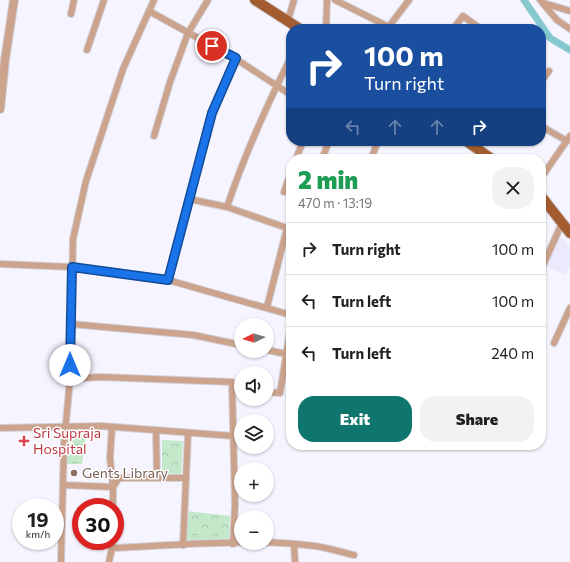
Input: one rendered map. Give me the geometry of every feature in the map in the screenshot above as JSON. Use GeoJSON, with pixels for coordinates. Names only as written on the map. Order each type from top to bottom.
{"type":"FeatureCollection","features":[{"type":"Feature","properties":{"kind":"main road"},"geometry":{"type":"LineString","coordinates":[[255,0],[268,4],[293,24]]}},
{"type":"Feature","properties":{"kind":"main road"},"geometry":{"type":"LineString","coordinates":[[473,146],[485,154]]}},
{"type":"Feature","properties":{"kind":"main road"},"geometry":{"type":"LineString","coordinates":[[546,202],[570,233]]}},
{"type":"Feature","properties":{"kind":"street"},"geometry":{"type":"LineString","coordinates":[[0,109],[2,60],[14,0]]}},
{"type":"Feature","properties":{"kind":"street"},"geometry":{"type":"LineString","coordinates":[[71,14],[74,0]]}},
{"type":"Feature","properties":{"kind":"street"},"geometry":{"type":"LineString","coordinates":[[87,50],[104,0]]}},
{"type":"Feature","properties":{"kind":"street"},"geometry":{"type":"LineString","coordinates":[[61,562],[63,484],[70,378],[73,239],[86,181],[123,70],[154,0]]}},
{"type":"Feature","properties":{"kind":"street"},"geometry":{"type":"LineString","coordinates":[[154,136],[170,82],[188,33],[208,0]]}},
{"type":"Feature","properties":{"kind":"street"},"geometry":{"type":"LineString","coordinates":[[288,20],[294,0]]}},
{"type":"Feature","properties":{"kind":"street"},"geometry":{"type":"LineString","coordinates":[[326,24],[327,0]]}},
{"type":"Feature","properties":{"kind":"street"},"geometry":{"type":"LineString","coordinates":[[335,0],[380,24]]}},
{"type":"Feature","properties":{"kind":"street"},"geometry":{"type":"LineString","coordinates":[[391,24],[409,0]]}},
{"type":"Feature","properties":{"kind":"street"},"geometry":{"type":"LineString","coordinates":[[542,2],[570,11]]}},
{"type":"Feature","properties":{"kind":"street"},"geometry":{"type":"LineString","coordinates":[[542,2],[557,20],[570,29]]}},
{"type":"Feature","properties":{"kind":"street"},"geometry":{"type":"LineString","coordinates":[[149,11],[236,58],[286,91]]}},
{"type":"Feature","properties":{"kind":"street"},"geometry":{"type":"LineString","coordinates":[[456,24],[462,16],[474,24]]}},
{"type":"Feature","properties":{"kind":"street"},"geometry":{"type":"LineString","coordinates":[[168,280],[212,113],[236,58]]}},
{"type":"Feature","properties":{"kind":"street"},"geometry":{"type":"LineString","coordinates":[[227,207],[277,85],[286,67]]}},
{"type":"Feature","properties":{"kind":"street"},"geometry":{"type":"LineString","coordinates":[[546,76],[549,72]]}},
{"type":"Feature","properties":{"kind":"street"},"geometry":{"type":"LineString","coordinates":[[546,128],[568,139],[546,171]]}},
{"type":"Feature","properties":{"kind":"street"},"geometry":{"type":"LineString","coordinates":[[284,192],[286,186]]}},
{"type":"Feature","properties":{"kind":"street"},"geometry":{"type":"LineString","coordinates":[[189,198],[227,207],[286,225]]}},
{"type":"Feature","properties":{"kind":"street"},"geometry":{"type":"LineString","coordinates":[[546,259],[562,223]]}},
{"type":"Feature","properties":{"kind":"street"},"geometry":{"type":"LineString","coordinates":[[267,307],[286,237]]}},
{"type":"Feature","properties":{"kind":"street"},"geometry":{"type":"LineString","coordinates":[[0,264],[72,267],[168,280],[286,313]]}},
{"type":"Feature","properties":{"kind":"street"},"geometry":{"type":"LineString","coordinates":[[554,343],[570,308]]}},
{"type":"Feature","properties":{"kind":"street"},"geometry":{"type":"LineString","coordinates":[[71,324],[193,335],[234,344]]}},
{"type":"Feature","properties":{"kind":"street"},"geometry":{"type":"LineString","coordinates":[[274,351],[286,354],[280,393],[274,393]]}},
{"type":"Feature","properties":{"kind":"street"},"geometry":{"type":"LineString","coordinates":[[70,378],[100,377],[232,382],[235,505],[233,544]]}},
{"type":"Feature","properties":{"kind":"street"},"geometry":{"type":"LineString","coordinates":[[0,428],[112,427],[233,436]]}},
{"type":"Feature","properties":{"kind":"street"},"geometry":{"type":"LineString","coordinates":[[112,427],[110,458],[113,487],[112,498]]}},
{"type":"Feature","properties":{"kind":"street"},"geometry":{"type":"LineString","coordinates":[[156,430],[157,478]]}},
{"type":"Feature","properties":{"kind":"street"},"geometry":{"type":"LineString","coordinates":[[183,545],[188,432]]}},
{"type":"Feature","properties":{"kind":"street"},"geometry":{"type":"LineString","coordinates":[[113,487],[119,478],[186,478]]}},
{"type":"Feature","properties":{"kind":"street"},"geometry":{"type":"LineString","coordinates":[[63,484],[113,487]]}},
{"type":"Feature","properties":{"kind":"street"},"geometry":{"type":"LineString","coordinates":[[124,544],[233,544],[316,546],[354,555]]}},
{"type":"Feature","properties":{"kind":"street"},"geometry":{"type":"LineString","coordinates":[[294,545],[295,562]]}},
{"type":"Feature","properties":{"kind":"street"},"geometry":{"type":"LineString","coordinates":[[110,562],[111,550]]}},
{"type":"Feature","properties":{"kind":"shaded area"},"geometry":{"type":"Polygon","coordinates":[[[562,237],[570,247],[570,265],[566,275],[546,266],[558,239],[562,237]]]}},
{"type":"Feature","properties":{"kind":"green space"},"geometry":{"type":"Polygon","coordinates":[[[86,434],[82,464],[67,464],[67,435],[86,434]]]}},
{"type":"Feature","properties":{"kind":"green space"},"geometry":{"type":"Polygon","coordinates":[[[162,440],[183,441],[181,475],[162,474],[162,440]]]}},
{"type":"Feature","properties":{"kind":"green space"},"geometry":{"type":"Polygon","coordinates":[[[187,511],[230,516],[229,541],[187,541],[187,511]]]}},
{"type":"Feature","properties":{"kind":"waterway"},"geometry":{"type":"LineString","coordinates":[[524,0],[540,24]]}},
{"type":"Feature","properties":{"kind":"waterway"},"geometry":{"type":"LineString","coordinates":[[546,32],[550,38],[570,50]]}},
{"type":"Feature","properties":{"kind":"place","name":"Sri Supraja Hospital"},"geometry":{"type":"Point","coordinates":[24,441]}},
{"type":"Feature","properties":{"kind":"place","name":"Gents Library"},"geometry":{"type":"Point","coordinates":[74,473]}},
{"type":"Feature","properties":{"kind":"route"},"geometry":{"type":"LineString","coordinates":[[70,365],[72,267],[168,280],[201,148],[212,113],[236,58],[212,46]]}}]}
